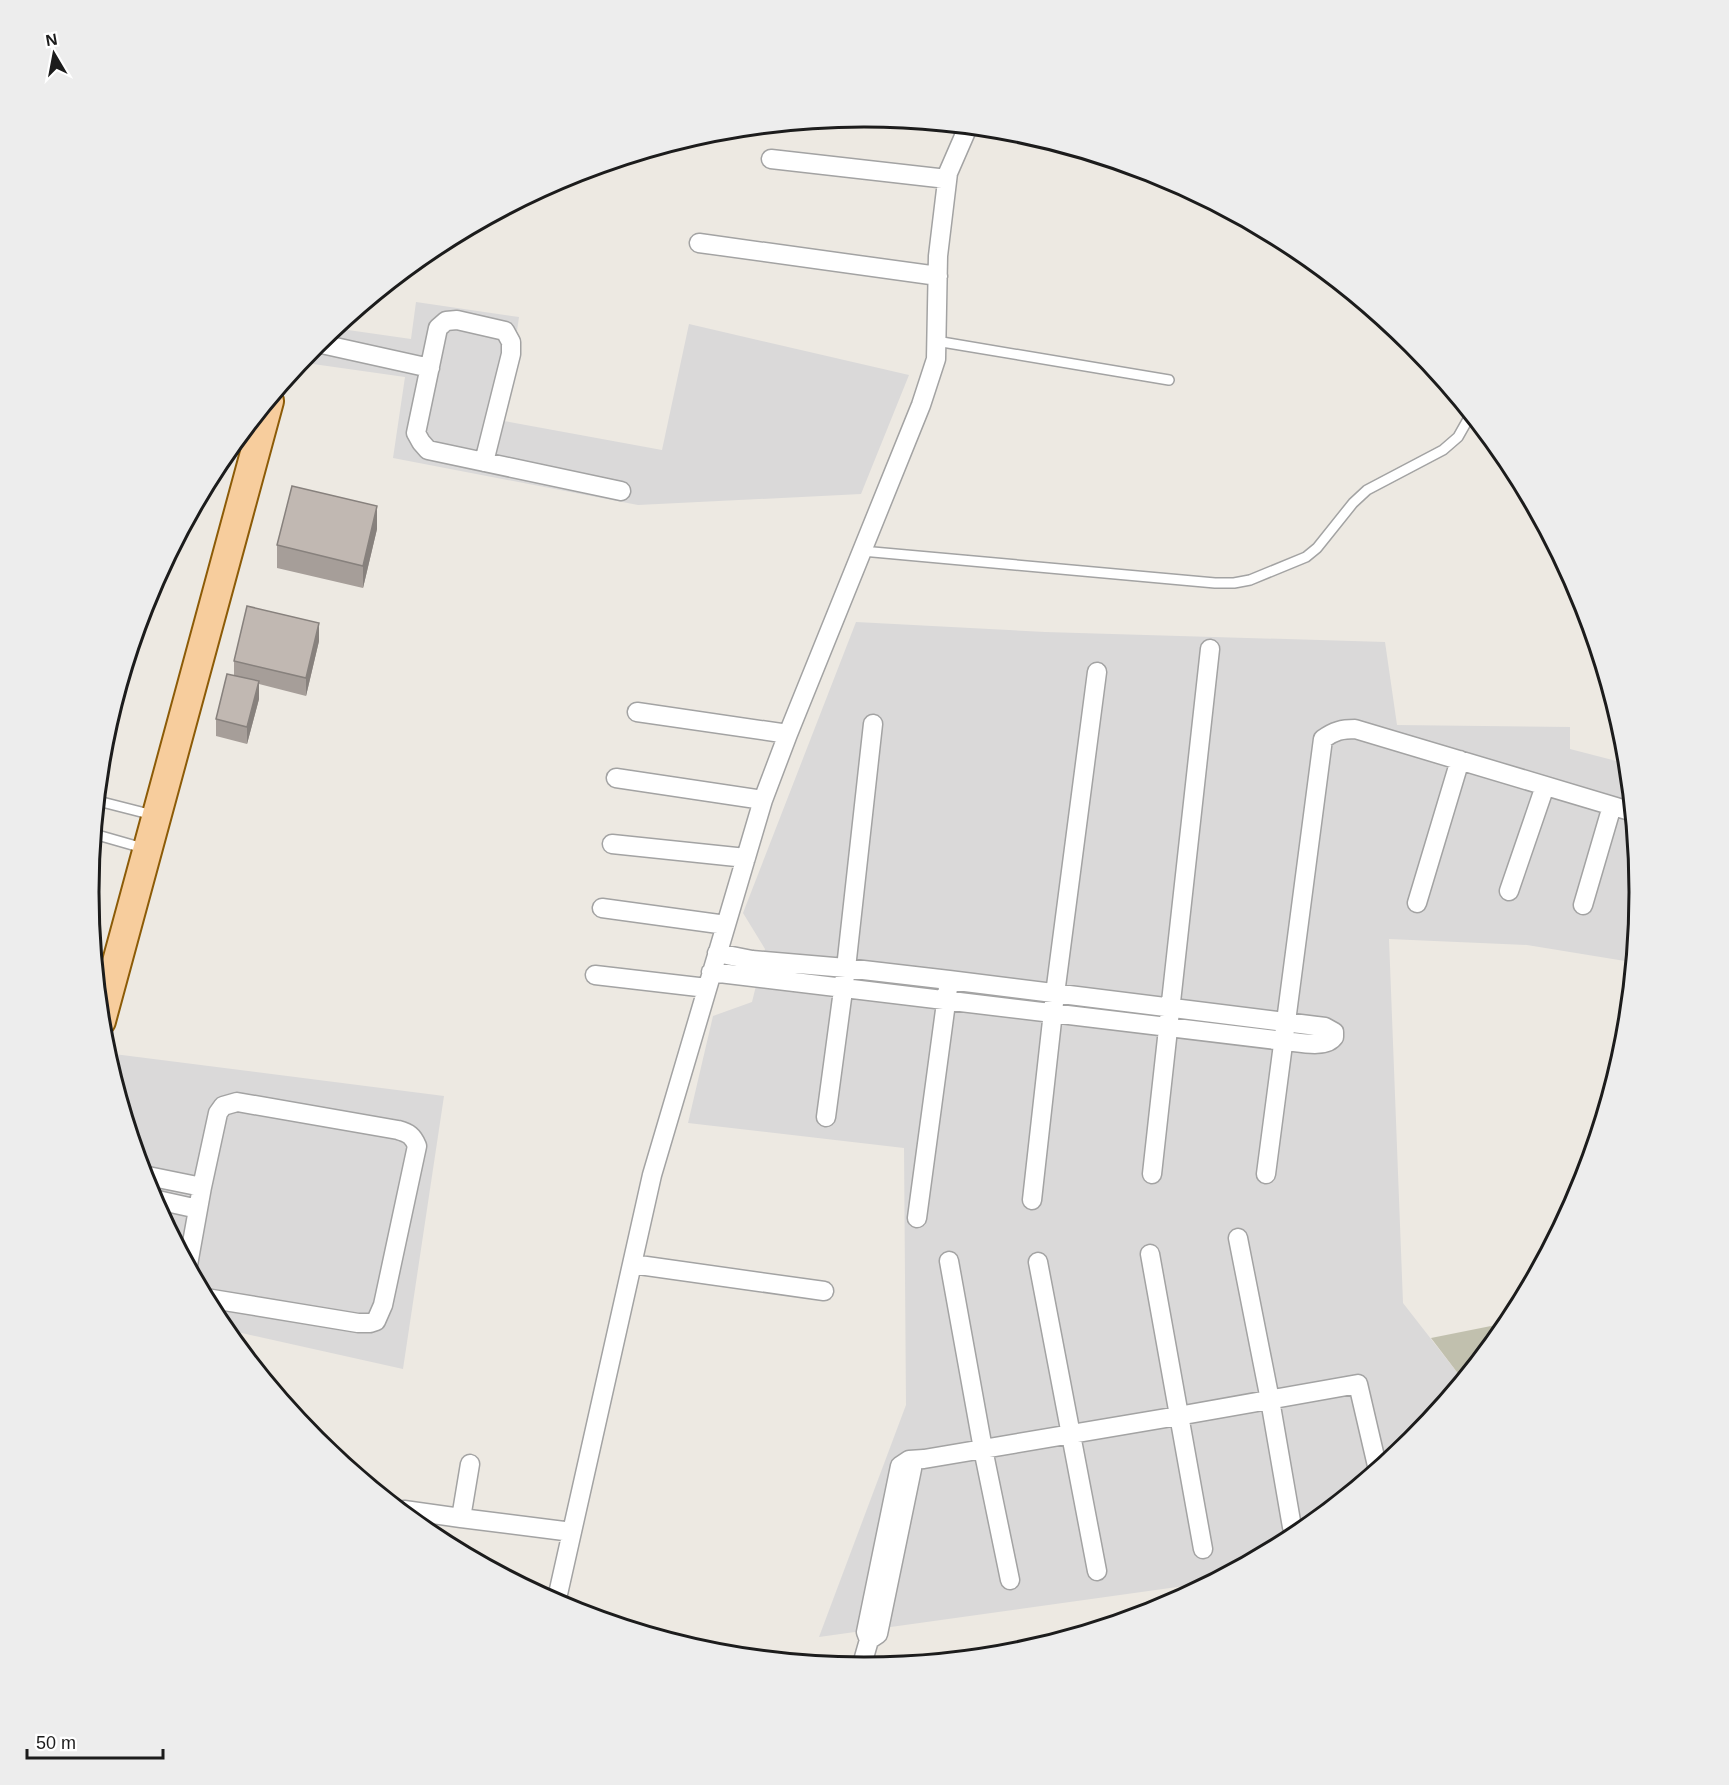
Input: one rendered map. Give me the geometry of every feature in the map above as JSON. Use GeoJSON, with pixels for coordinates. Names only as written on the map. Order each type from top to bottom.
{"type":"FeatureCollection","features":[{"type":"Feature","properties":{"kind":"main road"},"geometry":{"type":"LineString","coordinates":[[103,962],[140,847],[264,417]]}},
{"type":"Feature","properties":{"kind":"main road"},"geometry":{"type":"LineString","coordinates":[[149,814],[240,450]]}},
{"type":"Feature","properties":{"kind":"main road"},"geometry":{"type":"LineString","coordinates":[[107,996],[140,847]]}},
{"type":"Feature","properties":{"kind":"street"},"geometry":{"type":"LineString","coordinates":[[558,1594],[652,1175],[763,800],[921,405],[936,359],[939,256],[947,179],[965,134]]}},
{"type":"Feature","properties":{"kind":"street"},"geometry":{"type":"LineString","coordinates":[[771,159],[947,179]]}},
{"type":"Feature","properties":{"kind":"street"},"geometry":{"type":"LineString","coordinates":[[699,243],[938,276]]}},
{"type":"Feature","properties":{"kind":"street"},"geometry":{"type":"LineString","coordinates":[[484,462],[512,354],[511,342],[505,331],[457,320],[446,321],[438,328],[416,433],[428,450],[484,462],[621,491]]}},
{"type":"Feature","properties":{"kind":"street"},"geometry":{"type":"LineString","coordinates":[[329,346],[430,368]]}},
{"type":"Feature","properties":{"kind":"street"},"geometry":{"type":"LineString","coordinates":[[1152,1174],[1210,649]]}},
{"type":"Feature","properties":{"kind":"street"},"geometry":{"type":"LineString","coordinates":[[1032,1200],[1054,1003],[1097,672]]}},
{"type":"Feature","properties":{"kind":"street"},"geometry":{"type":"LineString","coordinates":[[637,712],[788,734]]}},
{"type":"Feature","properties":{"kind":"street"},"geometry":{"type":"LineString","coordinates":[[826,1117],[846,968],[873,724]]}},
{"type":"Feature","properties":{"kind":"street"},"geometry":{"type":"LineString","coordinates":[[1266,1174],[1323,739],[1342,729],[1355,729],[1625,810]]}},
{"type":"Feature","properties":{"kind":"street"},"geometry":{"type":"LineString","coordinates":[[1417,903],[1460,760]]}},
{"type":"Feature","properties":{"kind":"street"},"geometry":{"type":"LineString","coordinates":[[615,778],[763,800]]}},
{"type":"Feature","properties":{"kind":"street"},"geometry":{"type":"LineString","coordinates":[[1509,891],[1545,786]]}},
{"type":"Feature","properties":{"kind":"street"},"geometry":{"type":"LineString","coordinates":[[1583,905],[1612,806]]}},
{"type":"Feature","properties":{"kind":"street"},"geometry":{"type":"LineString","coordinates":[[612,844],[746,858]]}},
{"type":"Feature","properties":{"kind":"street"},"geometry":{"type":"LineString","coordinates":[[602,908],[726,925]]}},
{"type":"Feature","properties":{"kind":"street"},"geometry":{"type":"LineString","coordinates":[[717,953],[752,960],[949,980],[1054,1003],[1168,1017],[1287,1022],[1325,1027],[1334,1032],[1334,1037],[1327,1044],[1284,1041],[1168,1017]]}},
{"type":"Feature","properties":{"kind":"street"},"geometry":{"type":"LineString","coordinates":[[595,975],[843,988],[946,1000],[1054,1003]]}},
{"type":"Feature","properties":{"kind":"street"},"geometry":{"type":"LineString","coordinates":[[917,1218],[949,980]]}},
{"type":"Feature","properties":{"kind":"street"},"geometry":{"type":"LineString","coordinates":[[190,1253],[218,1113],[223,1106],[237,1102],[398,1130],[409,1133],[414,1138],[417,1146],[383,1305],[376,1321],[358,1323],[217,1300]]}},
{"type":"Feature","properties":{"kind":"street"},"geometry":{"type":"LineString","coordinates":[[154,1177],[202,1187]]}},
{"type":"Feature","properties":{"kind":"street"},"geometry":{"type":"LineString","coordinates":[[165,1202],[198,1209]]}},
{"type":"Feature","properties":{"kind":"street"},"geometry":{"type":"LineString","coordinates":[[1238,1238],[1292,1527]]}},
{"type":"Feature","properties":{"kind":"street"},"geometry":{"type":"LineString","coordinates":[[1150,1254],[1203,1549]]}},
{"type":"Feature","properties":{"kind":"street"},"geometry":{"type":"LineString","coordinates":[[949,1261],[983,1449],[1010,1580]]}},
{"type":"Feature","properties":{"kind":"street"},"geometry":{"type":"LineString","coordinates":[[1038,1262],[1097,1571]]}},
{"type":"Feature","properties":{"kind":"street"},"geometry":{"type":"LineString","coordinates":[[632,1264],[824,1291]]}},
{"type":"Feature","properties":{"kind":"street"},"geometry":{"type":"LineString","coordinates":[[864,1658],[869,1640],[866,1632],[900,1466],[909,1460],[1358,1384],[1376,1462]]}},
{"type":"Feature","properties":{"kind":"street"},"geometry":{"type":"LineString","coordinates":[[461,1518],[470,1464]]}},
{"type":"Feature","properties":{"kind":"street"},"geometry":{"type":"LineString","coordinates":[[414,1511],[572,1532]]}},
{"type":"Feature","properties":{"kind":"lane"},"geometry":{"type":"LineString","coordinates":[[936,341],[1169,380]]}},
{"type":"Feature","properties":{"kind":"lane"},"geometry":{"type":"LineString","coordinates":[[862,551],[1215,583],[1242,582],[1306,557],[1317,549],[1360,497],[1382,481],[1443,450],[1458,437],[1467,420]]}},
{"type":"Feature","properties":{"kind":"lane"},"geometry":{"type":"LineString","coordinates":[[105,803],[149,814]]}},
{"type":"Feature","properties":{"kind":"lane"},"geometry":{"type":"LineString","coordinates":[[102,836],[140,847]]}},
{"type":"Feature","properties":{"kind":"shaded area"},"geometry":{"type":"Polygon","coordinates":[[[416,302],[519,317],[504,421],[662,450],[689,324],[909,375],[861,494],[638,505],[393,458],[405,377],[311,364],[346,330],[411,339],[416,302]]]}},
{"type":"Feature","properties":{"kind":"shaded area"},"geometry":{"type":"Polygon","coordinates":[[[856,622],[1045,632],[1385,642],[1397,725],[1570,727],[1570,749],[1618,761],[1623,793],[1630,893],[1626,960],[1527,945],[1389,939],[1403,1303],[1459,1375],[1406,1434],[1331,1500],[1290,1529],[1189,1585],[819,1637],[906,1405],[904,1148],[688,1123],[713,1016],[752,1002],[765,949],[743,913],[856,622]]]}},
{"type":"Feature","properties":{"kind":"shaded area"},"geometry":{"type":"Polygon","coordinates":[[[117,1054],[444,1096],[403,1369],[238,1332],[202,1275],[157,1185],[125,1091],[117,1054]]]}},
{"type":"Feature","properties":{"kind":"shaded area"},"geometry":{"type":"Polygon","coordinates":[[[1496,1325],[1459,1375],[1431,1338],[1496,1325]]]}},
{"type":"Feature","properties":{"kind":"building"},"geometry":{"type":"Polygon","coordinates":[[[292,486],[377,506],[363,566],[277,545],[292,486]]]}},
{"type":"Feature","properties":{"kind":"building"},"geometry":{"type":"Polygon","coordinates":[[[247,606],[319,623],[306,678],[234,661],[247,606]]]}},
{"type":"Feature","properties":{"kind":"building"},"geometry":{"type":"Polygon","coordinates":[[[227,674],[259,681],[247,727],[216,719],[227,674]]]}}]}
